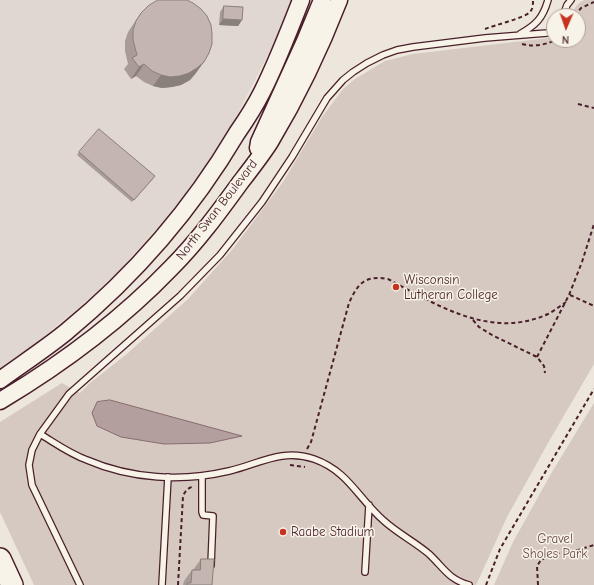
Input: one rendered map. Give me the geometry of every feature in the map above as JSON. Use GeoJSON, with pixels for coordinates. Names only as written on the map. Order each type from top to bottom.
{"type":"FeatureCollection","features":[{"type":"Feature","properties":{"kind":"highway"},"geometry":{"type":"LineString","coordinates":[[0,559],[12,585]]}},
{"type":"Feature","properties":{"kind":"main road","name":"North Swan Boulevard"},"geometry":{"type":"LineString","coordinates":[[0,380],[66,332],[114,289],[155,247],[191,203],[224,155],[262,93],[284,45],[301,0]]}},
{"type":"Feature","properties":{"kind":"main road"},"geometry":{"type":"LineString","coordinates":[[255,163],[259,142],[322,0]]}},
{"type":"Feature","properties":{"kind":"main road","name":"North Swan Boulevard"},"geometry":{"type":"LineString","coordinates":[[0,402],[50,370],[90,341],[131,306],[177,261],[219,213],[270,142],[304,80],[339,0]]}},
{"type":"Feature","properties":{"kind":"lane"},"geometry":{"type":"LineString","coordinates":[[519,35],[540,20],[548,0]]}},
{"type":"Feature","properties":{"kind":"lane"},"geometry":{"type":"LineString","coordinates":[[80,585],[32,485],[28,465],[32,450],[40,434],[69,394],[180,296],[220,255],[262,202],[292,158],[326,98],[344,80],[367,63],[397,50],[472,40],[546,33]]}},
{"type":"Feature","properties":{"kind":"lane"},"geometry":{"type":"LineString","coordinates":[[40,434],[72,453],[98,464],[124,471],[168,477],[202,476],[232,470],[277,456],[290,455],[314,459],[331,467],[341,474],[384,522],[424,550],[452,578],[458,582],[469,585]]}},
{"type":"Feature","properties":{"kind":"lane"},"geometry":{"type":"LineString","coordinates":[[202,476],[201,503],[203,515],[213,516],[211,565]]}},
{"type":"Feature","properties":{"kind":"lane"},"geometry":{"type":"LineString","coordinates":[[162,585],[168,477]]}},
{"type":"Feature","properties":{"kind":"lane"},"geometry":{"type":"LineString","coordinates":[[365,572],[369,506]]}},
{"type":"Feature","properties":{"kind":"path"},"geometry":{"type":"LineString","coordinates":[[472,40],[478,31],[524,16],[530,12],[533,0]]}},
{"type":"Feature","properties":{"kind":"path"},"geometry":{"type":"LineString","coordinates":[[581,8],[594,2]]}},
{"type":"Feature","properties":{"kind":"path"},"geometry":{"type":"LineString","coordinates":[[578,104],[594,108]]}},
{"type":"Feature","properties":{"kind":"path"},"geometry":{"type":"LineString","coordinates":[[537,357],[569,295],[582,262],[594,224]]}},
{"type":"Feature","properties":{"kind":"path"},"geometry":{"type":"LineString","coordinates":[[305,457],[311,442],[350,303],[354,292],[360,284],[371,278],[378,277],[388,279],[442,308],[485,322],[507,323],[525,321],[549,314],[566,302]]}},
{"type":"Feature","properties":{"kind":"path"},"geometry":{"type":"LineString","coordinates":[[569,295],[594,306]]}},
{"type":"Feature","properties":{"kind":"path"},"geometry":{"type":"LineString","coordinates":[[472,319],[479,327],[492,335],[537,357],[544,366],[545,373]]}},
{"type":"Feature","properties":{"kind":"path"},"geometry":{"type":"LineString","coordinates":[[486,585],[500,549],[594,389]]}},
{"type":"Feature","properties":{"kind":"path"},"geometry":{"type":"LineString","coordinates":[[286,465],[311,468]]}},
{"type":"Feature","properties":{"kind":"path"},"geometry":{"type":"LineString","coordinates":[[178,585],[183,496],[185,491],[190,487],[202,485]]}},
{"type":"Feature","properties":{"kind":"path"},"geometry":{"type":"LineString","coordinates":[[538,585],[537,566],[541,560],[554,554],[578,550],[594,545]]}},
{"type":"Feature","properties":{"kind":"shaded area"},"geometry":{"type":"Polygon","coordinates":[[[0,0],[292,0],[274,43],[234,121],[197,179],[173,210],[117,273],[81,306],[37,342],[0,368],[0,0]]]}},
{"type":"Feature","properties":{"kind":"shaded area"},"geometry":{"type":"Polygon","coordinates":[[[110,400],[242,436],[210,443],[164,444],[121,437],[97,426],[92,413],[97,402],[110,400]]]}},
{"type":"Feature","properties":{"kind":"green space","name":"Wisconsin Lutheran College"},"geometry":{"type":"Polygon","coordinates":[[[584,0],[594,0],[594,364],[507,517],[476,585],[34,585],[0,512],[0,422],[62,383],[80,393],[90,383],[128,353],[188,299],[232,250],[283,182],[322,117],[343,89],[355,79],[385,61],[413,54],[546,38],[546,48],[586,48],[586,8],[575,8],[584,0]]]}},
{"type":"Feature","properties":{"kind":"green space","name":"Gravel Sholes Park"},"geometry":{"type":"Polygon","coordinates":[[[594,403],[594,585],[494,585],[513,542],[552,472],[594,403]]]}},
{"type":"Feature","properties":{"kind":"building"},"geometry":{"type":"Polygon","coordinates":[[[158,0],[187,0],[201,9],[207,16],[211,25],[212,44],[209,53],[204,62],[189,73],[170,77],[161,75],[152,71],[144,64],[139,67],[132,58],[137,55],[133,40],[133,30],[136,21],[148,6],[158,0]]]}},
{"type":"Feature","properties":{"kind":"building"},"geometry":{"type":"Polygon","coordinates":[[[224,6],[243,7],[242,20],[223,19],[224,6]]]}},
{"type":"Feature","properties":{"kind":"building"},"geometry":{"type":"Polygon","coordinates":[[[99,129],[155,176],[134,200],[79,152],[99,129]]]}},
{"type":"Feature","properties":{"kind":"building"},"geometry":{"type":"Polygon","coordinates":[[[201,559],[214,559],[212,585],[187,585],[187,583],[191,583],[192,570],[200,570],[201,559]]]}},
{"type":"Feature","properties":{"kind":"place","name":"Wisconsin Lutheran College"},"geometry":{"type":"Point","coordinates":[396,287]}},
{"type":"Feature","properties":{"kind":"place","name":"Raabe Stadium"},"geometry":{"type":"Point","coordinates":[283,532]}}]}
